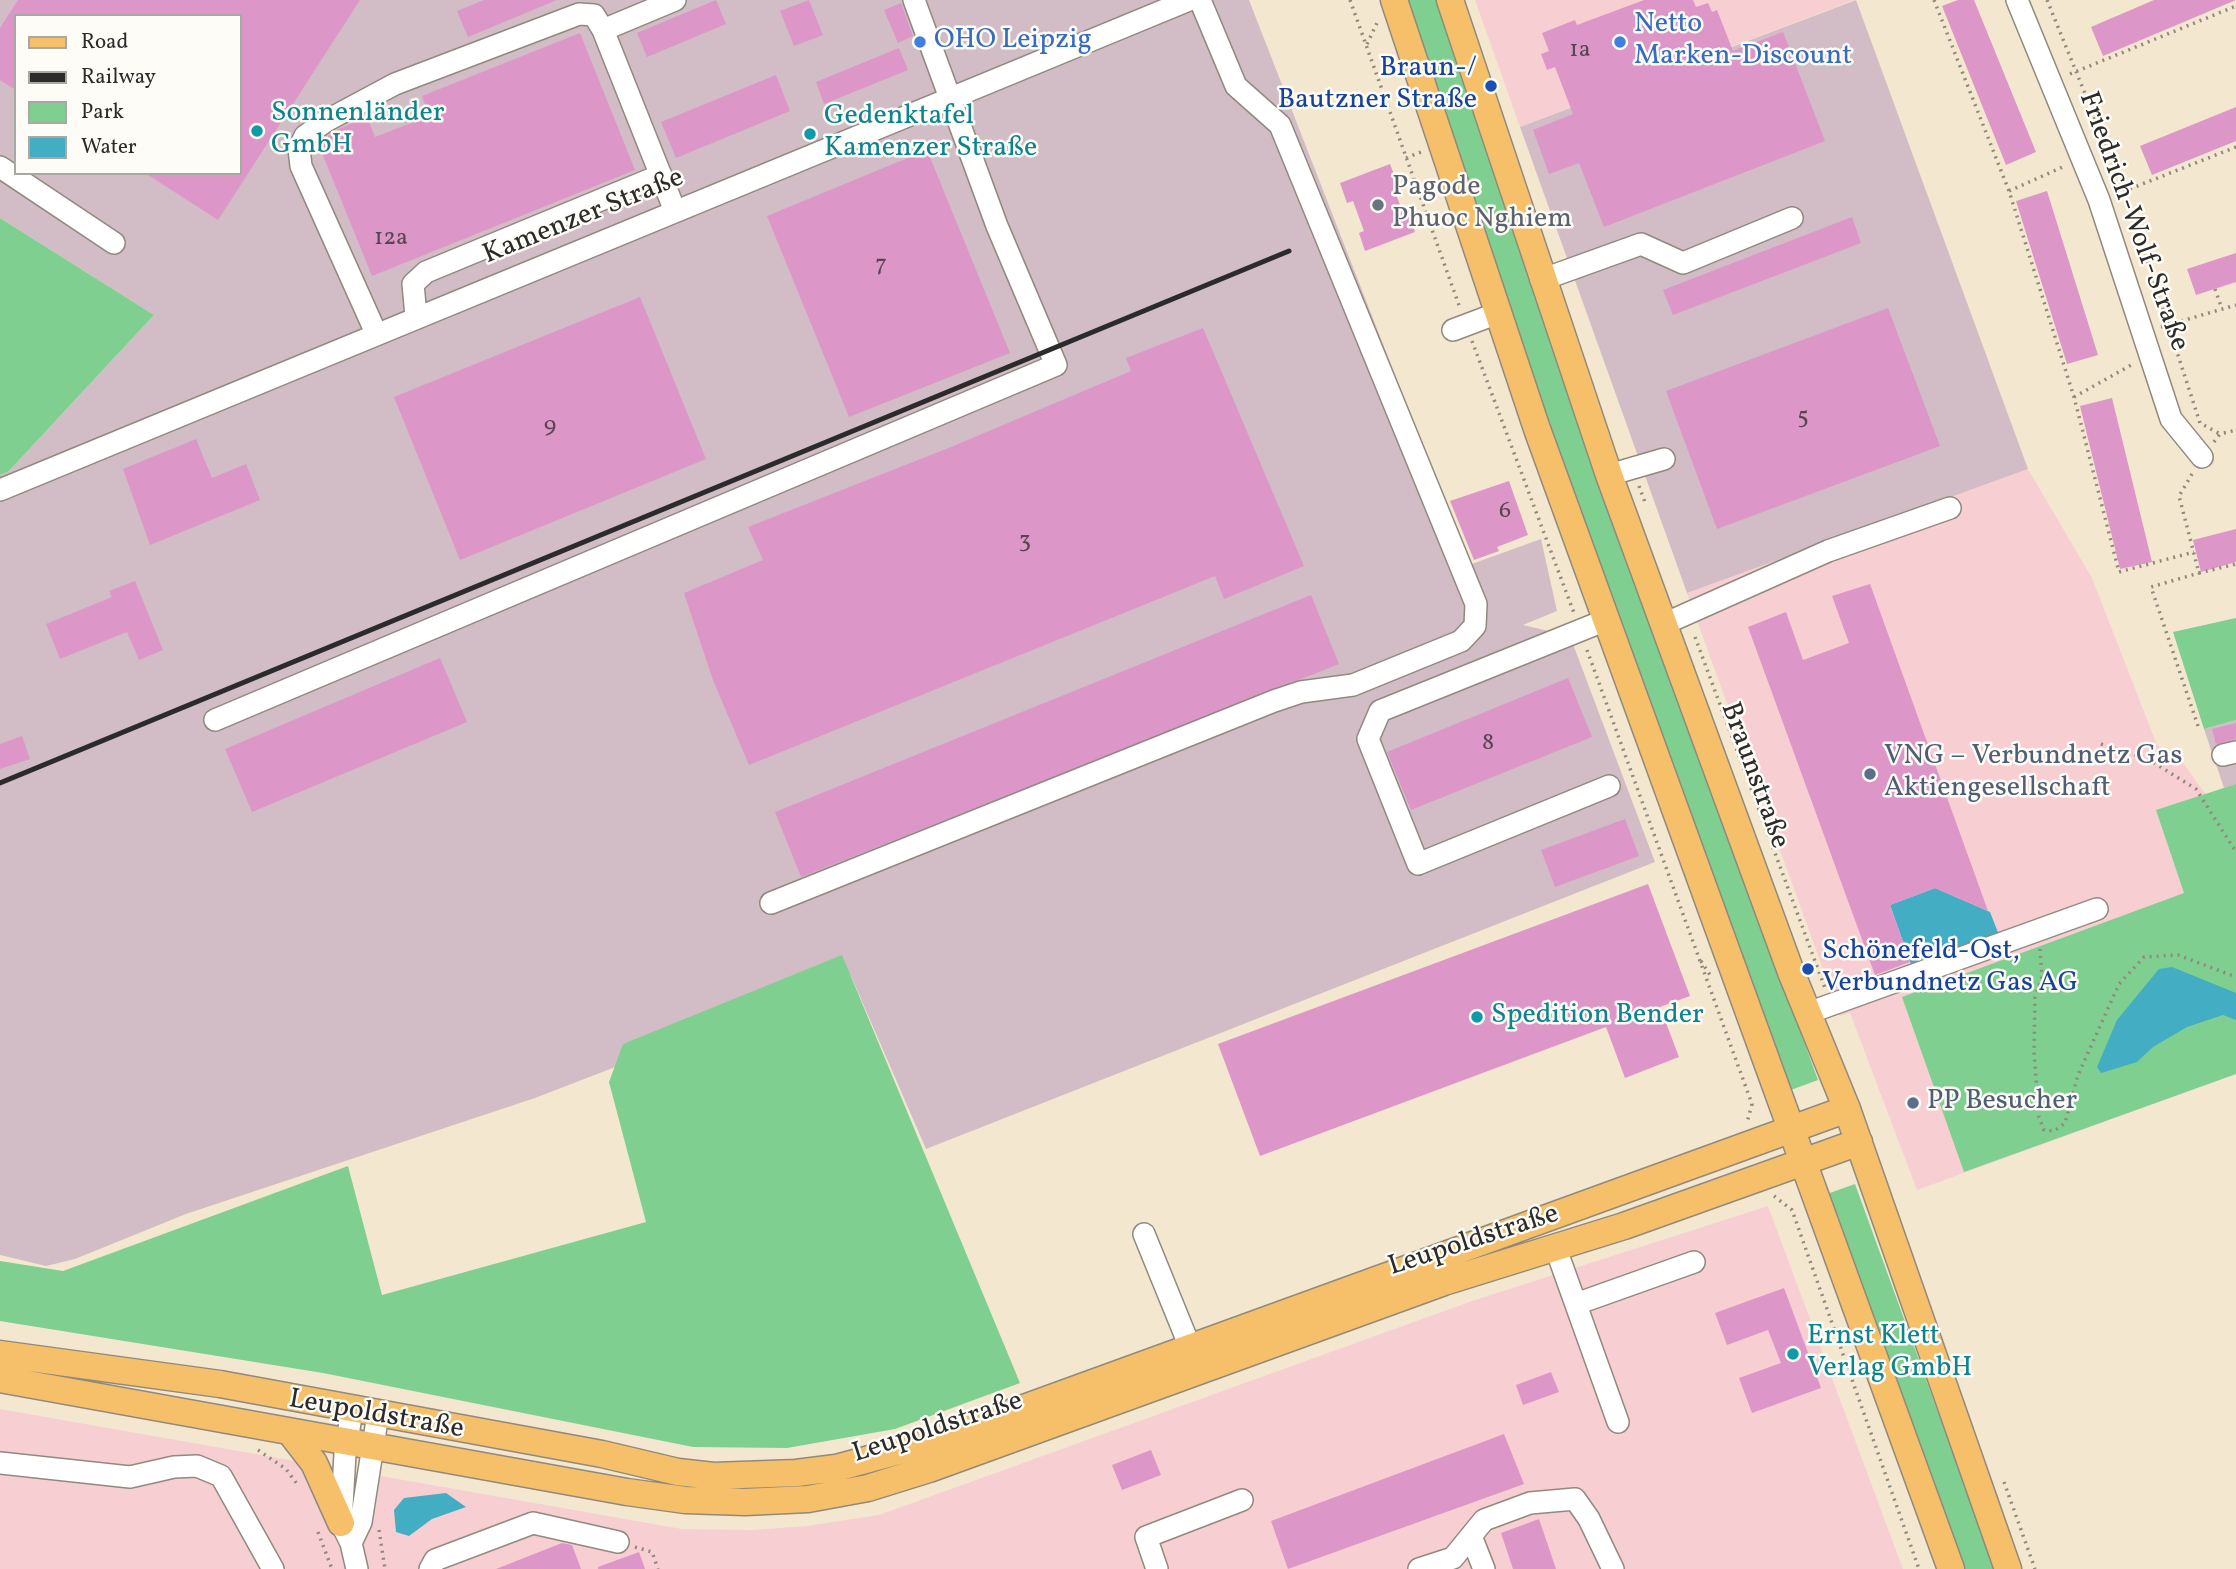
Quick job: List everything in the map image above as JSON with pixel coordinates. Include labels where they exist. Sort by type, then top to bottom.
[{"type":"main road","name":"Braunstraße","points":[[1451,0],[1541,280],[1609,475],[1808,1013],[1847,1109],[2008,1569]]},
{"type":"main road","points":[[1386,10],[1951,1569]]},
{"type":"main road","name":"Leupoldstraße","points":[[0,1354],[220,1384],[588,1451],[678,1472],[714,1476],[796,1474],[836,1468],[925,1444],[1847,1109]]},
{"type":"main road","name":"Leupoldstraße","points":[[0,1379],[372,1447],[685,1500],[745,1503],[808,1499],[869,1488],[929,1469],[1431,1287],[1556,1249],[1859,1142]]},
{"type":"main road","points":[[290,1432],[314,1463],[346,1533]]},
{"type":"street","points":[[603,30],[676,0]]},
{"type":"street","points":[[215,720],[1056,365],[997,226],[952,97],[914,0]]},
{"type":"street","name":"Kamenzer Straße","points":[[0,489],[1189,0]]},
{"type":"street","points":[[771,903],[1274,701],[1301,692],[1353,685],[1461,641],[1475,626],[1476,604],[1280,125],[1236,86],[1200,0]]},
{"type":"street","name":"Friedrich-Wolf-Straße","points":[[2017,0],[2099,201],[2171,419],[2202,457]]},
{"type":"street","points":[[376,333],[301,166],[299,149],[305,136],[326,121],[395,84],[579,14],[594,15],[603,30],[675,211]]},
{"type":"street","points":[[0,167],[114,243]]},
{"type":"street","points":[[416,316],[413,284],[426,272],[661,175]]},
{"type":"street","points":[[1541,280],[1641,244],[1683,262],[1792,218]]},
{"type":"street","points":[[1460,327],[1498,313]]},
{"type":"street","points":[[1609,475],[1664,459]]},
{"type":"street","points":[[1664,624],[1828,551],[1950,508]]},
{"type":"street","points":[[1606,620],[1380,710],[1368,739],[1418,864],[1609,786]]},
{"type":"street","points":[[1808,1013],[2097,909]]},
{"type":"street","points":[[1144,1234],[1189,1347]]},
{"type":"street","points":[[1556,1249],[1618,1422]]},
{"type":"street","points":[[1576,1304],[1694,1262]]},
{"type":"street","points":[[346,1533],[361,1522],[372,1447],[365,1412]]},
{"type":"street","points":[[357,1569],[346,1533],[346,1442],[365,1412]]},
{"type":"street","points":[[0,1463],[130,1477],[174,1467],[197,1466],[221,1476],[273,1569]]},
{"type":"street","points":[[1419,1569],[1453,1558],[1484,1520],[1530,1503],[1575,1499],[1589,1519],[1613,1569]]},
{"type":"street","points":[[1157,1569],[1146,1537],[1242,1500]]},
{"type":"street","points":[[430,1569],[435,1560],[533,1523],[618,1542]]},
{"type":"street","points":[[1471,1536],[1485,1569]]},
{"type":"path","points":[[1350,0],[1406,158],[1460,327],[1580,629],[1752,1104],[1746,1124]]},
{"type":"path","points":[[1934,0],[2009,191],[2074,397],[2119,572],[2194,552]]},
{"type":"path","points":[[2047,0],[2078,70],[2125,192],[2200,422],[2220,434]]},
{"type":"path","points":[[2051,81],[2236,6]]},
{"type":"path","points":[[1366,46],[1386,10]]},
{"type":"path","points":[[2099,201],[2236,147]]},
{"type":"path","points":[[1406,158],[1431,149]]},
{"type":"path","points":[[2009,191],[2082,158]]},
{"type":"path","points":[[2216,289],[2222,309]]},
{"type":"path","points":[[2143,332],[2236,305]]},
{"type":"path","points":[[2074,397],[2150,354]]},
{"type":"path","points":[[2199,573],[2179,496],[2202,457]]},
{"type":"path","points":[[2198,726],[2151,587],[2236,564]]},
{"type":"path","points":[[2101,744],[2148,759],[2196,789],[2236,852]]},
{"type":"path","points":[[2032,933],[2040,951],[2042,977],[2035,998],[2034,1052],[2039,1116],[2043,1130],[2054,1131],[2065,1123],[2078,1075],[2119,984],[2144,957],[2178,955],[2236,977]]},
{"type":"path","points":[[1784,1201],[1792,1210],[1919,1569]]},
{"type":"path","points":[[379,1527],[384,1569]]},
{"type":"path","points":[[618,1542],[652,1552],[658,1569]]},
{"type":"shaded area","points":[[0,0],[1249,0],[1469,565],[1541,539],[1557,611],[1523,625],[1570,636],[1655,862],[926,1149],[851,976],[535,1098],[186,1214],[75,1259],[46,1266],[0,1255],[0,475],[8,472],[154,315],[0,218]]},
{"type":"shaded area","points":[[1475,0],[1854,0],[1520,127]]},
{"type":"shaded area","points":[[1856,0],[2028,469],[1687,593],[1520,127]]},
{"type":"shaded area","points":[[2028,469],[2092,578],[2157,745],[2183,763],[2236,836],[2236,1074],[1917,1190],[1850,1013],[1840,1016],[1687,593]]},
{"type":"shaded area","points":[[2236,720],[2236,784],[2224,788],[2204,729]]},
{"type":"shaded area","points":[[1768,1206],[1903,1569],[0,1569],[0,1409],[682,1529],[752,1530],[807,1526],[879,1515],[1472,1301]]},
{"type":"green space","points":[[1405,0],[1438,0],[1653,627],[1818,1080],[1788,1091],[1557,455]]},
{"type":"green space","points":[[0,218],[154,315],[8,472],[0,475]]},
{"type":"green space","points":[[2236,618],[2236,720],[2204,729],[2173,632]]},
{"type":"green space","points":[[2236,784],[2236,1074],[1964,1172],[1902,997],[2184,893],[2156,810]]},
{"type":"green space","points":[[842,955],[1020,1383],[895,1429],[787,1448],[693,1447],[323,1373],[0,1321],[0,1261],[63,1271],[348,1166],[382,1295],[646,1222],[609,1082],[623,1044]]},
{"type":"green space","points":[[1855,1184],[1995,1569],[1960,1569],[1824,1195]]},
{"type":"water","points":[[1935,888],[1990,912],[1999,935],[1911,964],[1890,905]]},
{"type":"water","points":[[2172,967],[2236,993],[2236,1020],[2223,1015],[2187,1027],[2153,1047],[2137,1062],[2101,1073],[2097,1067],[2117,1020],[2159,969]]},
{"type":"water","points":[[446,1493],[466,1507],[432,1519],[409,1536],[396,1532],[394,1510],[404,1498]]},
{"type":"building","name":"Sonnenländer GmbH","points":[[18,0],[360,0],[218,220],[148,175],[242,175],[242,14],[14,14],[14,89],[0,80],[0,28]]},
{"type":"building","points":[[484,0],[557,0],[468,37],[457,11]]},
{"type":"building","points":[[716,0],[726,24],[647,57],[637,33]]},
{"type":"building","points":[[809,0],[823,35],[794,46],[780,11]]},
{"type":"building","points":[[1644,0],[1693,0],[1696,7],[1708,3],[1712,12],[1717,10],[1733,51],[1783,32],[1825,141],[1604,227],[1579,163],[1549,174],[1533,130],[1573,114],[1555,67],[1547,70],[1541,54],[1549,51],[1542,33],[1575,20],[1577,25]]},
{"type":"building","points":[[1958,0],[1974,0],[2036,152],[2006,165],[1942,6]]},
{"type":"building","points":[[2154,0],[2236,0],[2103,56],[2091,27]]},
{"type":"building","points":[[901,3],[913,36],[898,43],[884,10]]},
{"type":"building","points":[[580,33],[635,170],[372,276],[318,143],[339,129],[367,117],[375,137],[429,116],[422,96]]},
{"type":"building","points":[[899,48],[908,70],[824,104],[816,82]]},
{"type":"building","points":[[776,75],[790,111],[676,158],[661,122]]},
{"type":"building","points":[[2236,107],[2236,141],[2152,175],[2140,146]]},
{"type":"building","points":[[927,150],[1010,353],[849,417],[767,216]]},
{"type":"building","points":[[1390,164],[1398,185],[1393,186],[1404,216],[1409,214],[1415,232],[1365,251],[1359,233],[1364,231],[1353,201],[1347,203],[1340,183]]},
{"type":"building","points":[[2047,191],[2098,355],[2067,364],[2016,201]]},
{"type":"building","points":[[1852,217],[1861,243],[1673,315],[1663,290]]},
{"type":"building","points":[[2236,253],[2236,282],[2196,295],[2187,269]]},
{"type":"building","points":[[640,297],[706,459],[460,560],[394,397]]},
{"type":"building","points":[[1888,308],[1940,446],[1717,529],[1666,391]]},
{"type":"building","points":[[1203,328],[1304,566],[1224,599],[1215,576],[749,765],[713,680],[684,593],[763,560],[748,527],[951,447],[1131,371],[1126,358]]},
{"type":"building","points":[[2112,398],[2152,562],[2120,569],[2080,406]]},
{"type":"building","points":[[196,439],[212,478],[246,464],[260,500],[150,545],[123,469]]},
{"type":"building","points":[[1509,481],[1528,535],[1497,547],[1499,551],[1474,560],[1450,501]]},
{"type":"building","points":[[2236,529],[2236,562],[2201,572],[2193,540]]},
{"type":"building","points":[[135,581],[163,650],[139,660],[127,632],[60,659],[46,624],[112,597],[109,591]]},
{"type":"building","name":"VNG – Verbundnetz Gas Aktiengesellschaft","points":[[1870,584],[1988,911],[1935,888],[1890,905],[1910,962],[1875,975],[1748,627],[1786,612],[1803,660],[1849,643],[1832,596]]},
{"type":"building","points":[[1311,595],[1339,664],[801,877],[775,812]]},
{"type":"building","points":[[440,658],[467,722],[252,812],[225,749]]},
{"type":"building","points":[[1568,678],[1592,737],[1411,810],[1387,752]]},
{"type":"building","points":[[2236,723],[2236,739],[2216,744],[2212,729]]},
{"type":"building","points":[[22,736],[30,759],[0,769],[0,744]]},
{"type":"building","points":[[1625,819],[1639,856],[1555,887],[1541,850]]},
{"type":"building","name":"Spedition Bender","points":[[1648,884],[1690,996],[1660,1007],[1679,1057],[1625,1078],[1606,1027],[1260,1156],[1218,1044]]},
{"type":"building","name":"Ernst Klett Verlag GmbH","points":[[1784,1288],[1821,1388],[1752,1413],[1739,1378],[1781,1363],[1768,1330],[1727,1345],[1715,1313]]},
{"type":"building","points":[[1551,1372],[1559,1392],[1523,1405],[1516,1385]]},
{"type":"building","points":[[1504,1434],[1524,1484],[1288,1569],[1271,1521]]},
{"type":"building","points":[[1151,1450],[1161,1475],[1122,1490],[1112,1465]]},
{"type":"building","points":[[1539,1519],[1556,1569],[1513,1569],[1501,1533]]},
{"type":"building","points":[[562,1543],[572,1545],[581,1569],[496,1569]]},
{"type":"building","points":[[639,1552],[645,1569],[598,1569],[598,1567]]},
{"type":"railway","points":[[0,783],[1289,251]]},
{"type":"place","name":"OHO Leipzig","points":[[920,42]]},
{"type":"place","name":"Netto Marken-Discount","points":[[1620,42]]},
{"type":"place","name":"Braun-/ Bautzner Straße","points":[[1491,86]]},
{"type":"place","name":"Sonnenländer GmbH","points":[[257,131]]},
{"type":"place","name":"Gedenktafel Kamenzer Straße","points":[[810,134]]},
{"type":"place","name":"Pagode Phuoc Nghiem","points":[[1378,205]]},
{"type":"place","name":"VNG – Verbundnetz Gas Aktiengesellschaft","points":[[1870,774]]},
{"type":"place","name":"Schönefeld-Ost, Verbundnetz Gas AG","points":[[1808,969]]},
{"type":"place","name":"Spedition Bender","points":[[1477,1017]]},
{"type":"place","name":"PP Besucher","points":[[1913,1103]]},
{"type":"place","name":"Ernst Klett Verlag GmbH","points":[[1793,1354]]}]
